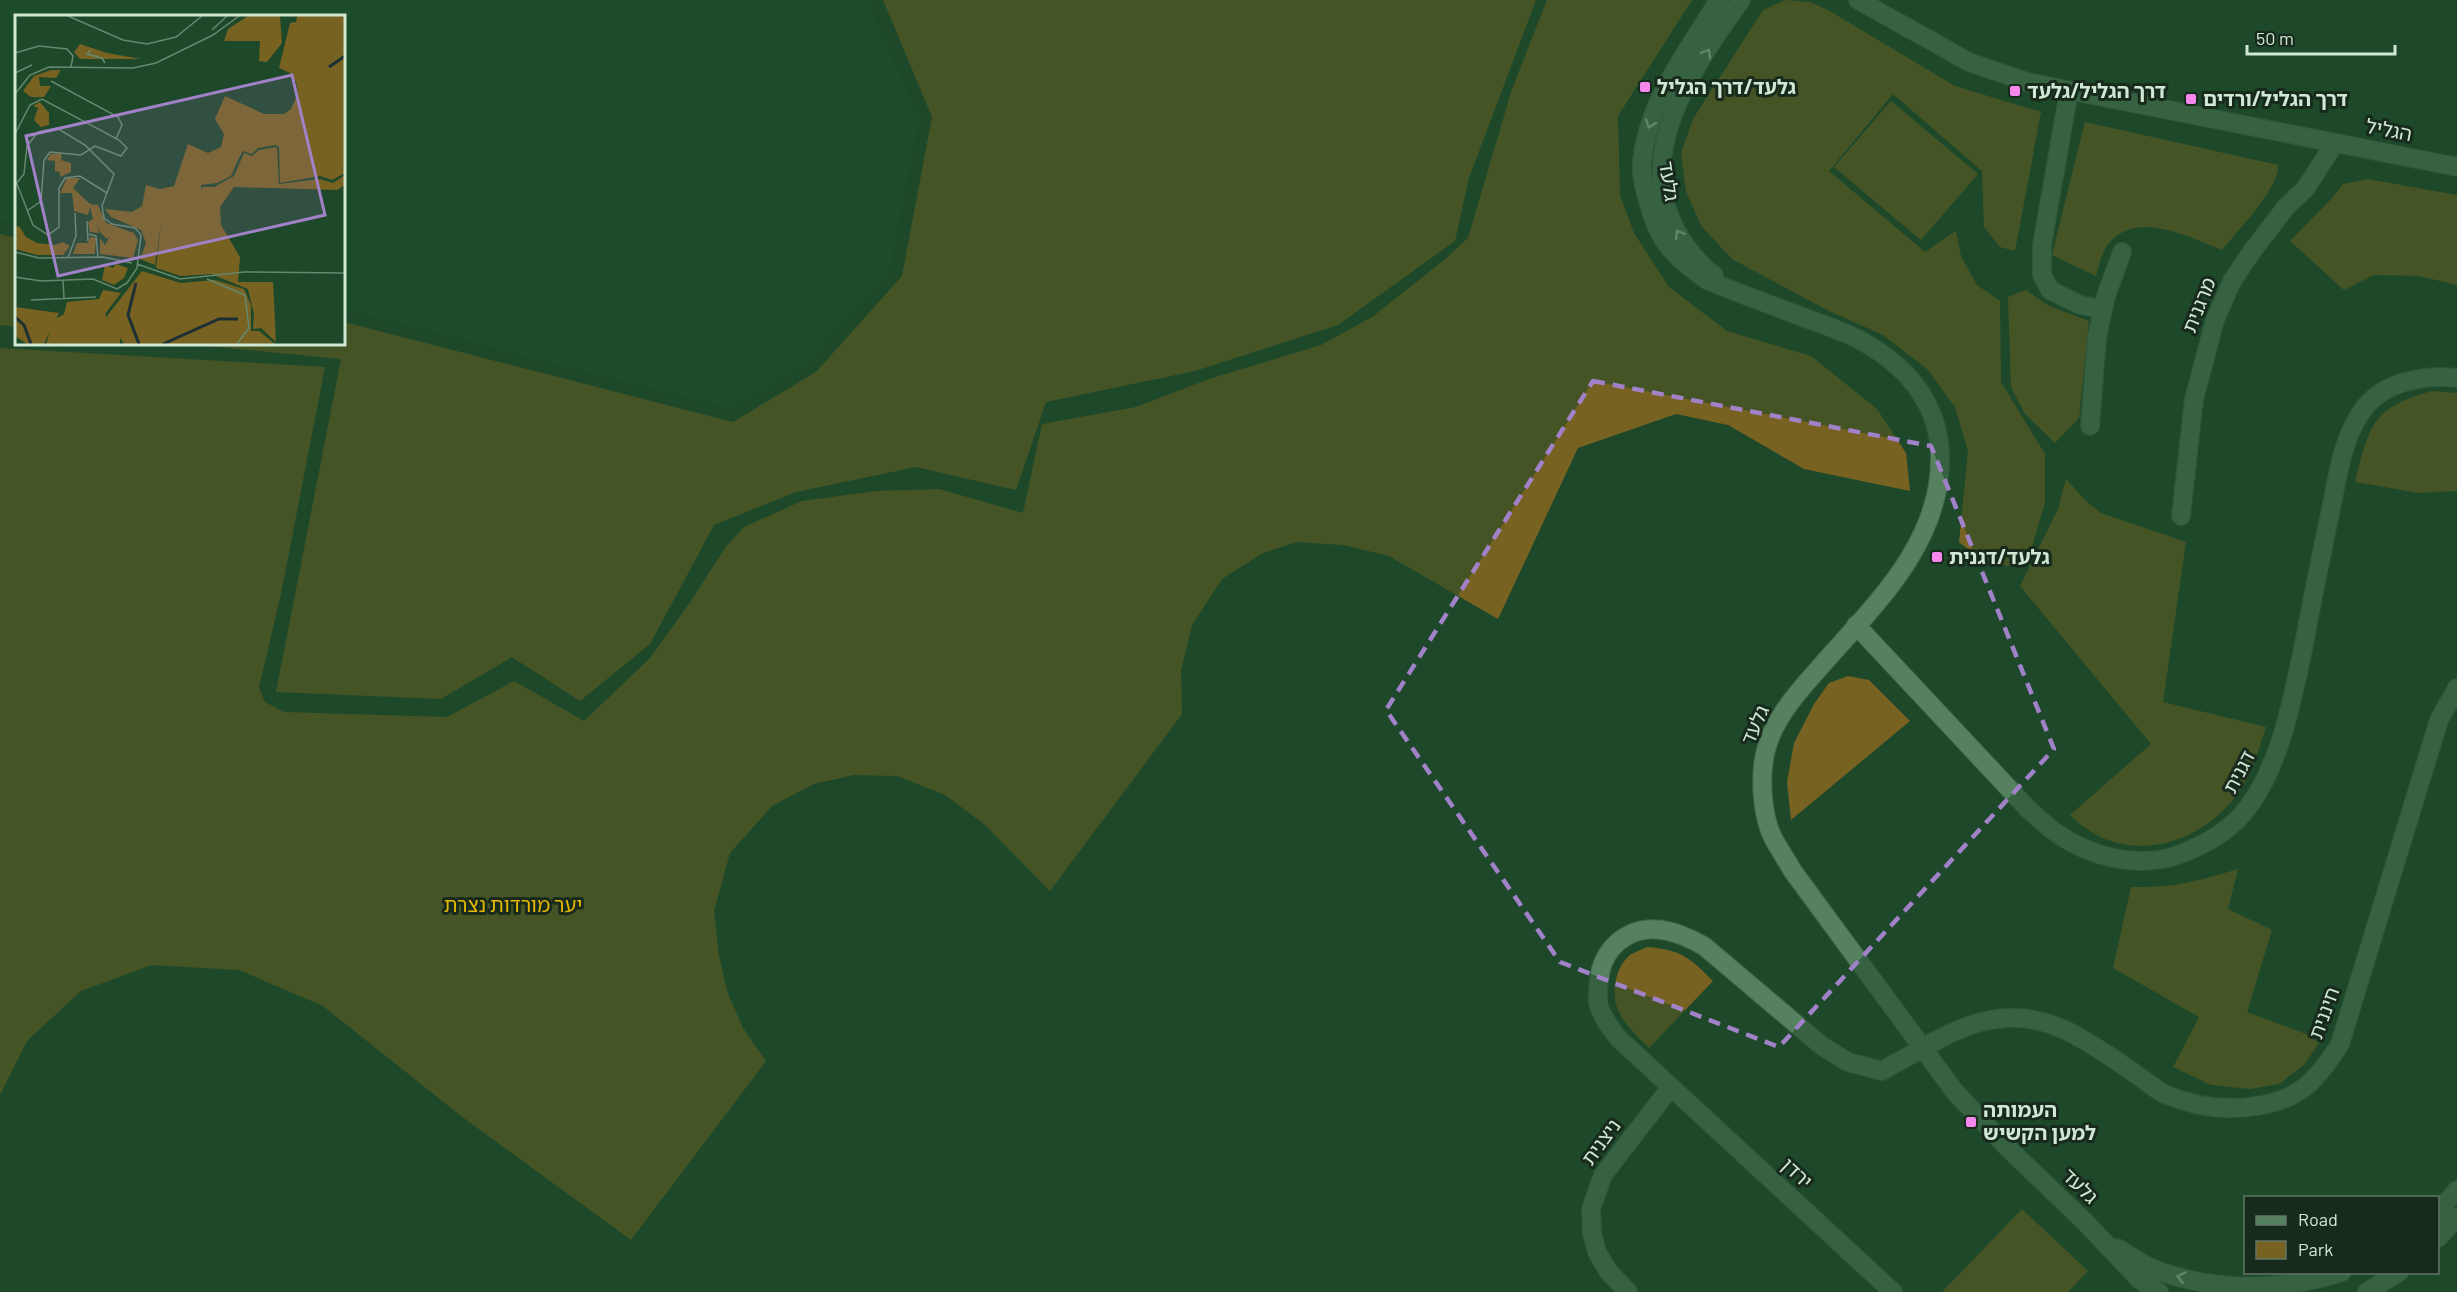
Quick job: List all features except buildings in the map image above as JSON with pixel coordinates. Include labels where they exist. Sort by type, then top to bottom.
[{"type":"street","name":"גלעד","points":[[1719,0],[1669,81],[1655,109],[1647,133],[1641,163],[1651,212],[1659,234],[1686,267],[1707,280],[1851,335],[1902,369],[1923,394],[1934,417],[1940,446],[1937,497],[1929,522],[1916,548],[1900,573],[1805,684],[1775,728],[1764,754],[1763,786],[1770,832],[1792,870],[1955,1092],[2140,1280],[2159,1292]]},
{"type":"street","name":"גלעד","points":[[1741,0],[1682,94],[1671,116],[1662,159],[1663,184],[1667,209],[1687,247],[1706,270],[1754,298]]},
{"type":"street","name":"הגליל","points":[[1858,0],[1932,43],[1969,62],[1996,72],[2069,91],[2457,167]]},
{"type":"street","name":"הגליל","points":[[1883,0],[1996,72]]},
{"type":"street","points":[[2069,91],[2042,245],[2042,275],[2050,290],[2080,305],[2103,309]]},
{"type":"street","name":"מרגנית","points":[[2181,516],[2194,399],[2215,320],[2232,281],[2253,250],[2286,207],[2305,189],[2335,143]]},
{"type":"street","points":[[2090,426],[2097,337],[2103,309],[2122,252]]},
{"type":"street","name":"דגנית","points":[[1856,625],[2030,811],[2058,834],[2086,849],[2126,861],[2162,860],[2195,849],[2225,830],[2249,807],[2268,773],[2294,693],[2337,478],[2353,426],[2366,405],[2387,389],[2412,380],[2439,376],[2457,378]]},
{"type":"street","name":"חיננית","points":[[1671,1087],[1618,1038],[1599,1006],[1598,982],[1611,948],[1623,937],[1640,929],[1660,928],[1683,934],[1704,946],[1822,1046],[1848,1062],[1882,1071],[1973,1023],[2007,1017],[2043,1021],[2080,1037],[2165,1094],[2195,1105],[2233,1110],[2271,1104],[2302,1089],[2321,1074],[2340,1044],[2439,720],[2457,688]]},
{"type":"street","name":"ניצנית","points":[[1628,1292],[1608,1271],[1597,1252],[1592,1233],[1591,1209],[1603,1175],[1671,1087]]},
{"type":"street","name":"ירדן","points":[[1671,1087],[1893,1292]]},
{"type":"street","points":[[2439,1211],[2457,1190]]},
{"type":"street","points":[[2439,1237],[2457,1217]]},
{"type":"street","name":"גלעד","points":[[2102,1240],[2148,1266],[2180,1278],[2216,1286],[2244,1289],[2286,1287],[2338,1274]]},
{"type":"street","points":[[2367,1292],[2396,1274]]},
{"type":"highlighted area","points":[[1593,381],[1931,446],[2054,749],[1779,1047],[1560,962],[1386,710]]},
{"type":"shaded area","points":[[0,0],[869,0],[873,15],[919,118],[890,270],[808,362],[731,409],[345,309],[345,15],[15,15],[15,225],[0,220]]},
{"type":"green space","points":[[883,0],[1536,0],[1469,178],[1455,241],[1338,325],[1195,371],[1046,402],[1016,490],[916,467],[796,492],[714,525],[650,644],[580,701],[512,657],[441,699],[276,692],[341,359],[196,345],[345,345],[345,322],[733,422],[816,372],[902,276],[932,117]]},
{"type":"green space","name":"יער מורדות נצרת","points":[[1547,0],[1692,0],[1618,116],[1620,195],[1634,233],[1669,287],[1727,331],[1811,356],[1877,409],[1906,453],[1910,491],[1804,469],[1728,425],[1676,414],[1578,448],[1498,619],[1389,556],[1343,545],[1297,542],[1263,553],[1222,579],[1192,625],[1181,670],[1182,714],[1050,891],[984,824],[945,795],[897,776],[854,775],[814,784],[772,806],[730,853],[714,911],[719,956],[728,994],[743,1028],[766,1061],[631,1240],[461,1116],[323,1006],[239,970],[152,965],[81,991],[27,1041],[0,1095],[0,348],[325,367],[281,594],[259,687],[265,702],[284,712],[447,717],[514,681],[584,721],[650,658],[689,604],[725,548],[744,527],[802,501],[876,491],[939,489],[1023,513],[1042,424],[1136,407],[1209,379],[1321,345],[1372,317],[1443,261],[1468,238],[1512,89]]},
{"type":"green space","points":[[1785,0],[1810,2],[1828,10],[1955,86],[2041,112],[2015,251],[2000,247],[1984,227],[1982,171],[1893,94],[1829,171],[1925,252],[1956,231],[1961,256],[1977,285],[2000,301],[2001,382],[2045,454],[2045,502],[2024,567],[2006,566],[1989,561],[1959,542],[1968,451],[1955,407],[1927,369],[1883,335],[1827,310],[1732,259],[1702,227],[1686,192],[1681,153],[1693,119],[1763,10]]},
{"type":"green space","points":[[1891,101],[1978,174],[1921,240],[1834,167]]},
{"type":"green space","points":[[2085,122],[2278,165],[2277,174],[2265,197],[2222,250],[2164,229],[2134,228],[2120,234],[2108,244],[2096,276],[2052,255]]},
{"type":"green space","points":[[2368,179],[2457,195],[2457,285],[2419,276],[2374,275],[2344,290],[2290,241],[2343,184]]},
{"type":"green space","points":[[0,234],[15,238],[15,327],[0,325]]},
{"type":"green space","points":[[2026,290],[2049,306],[2089,321],[2079,418],[2055,443],[2025,414],[2011,387],[2008,297]]},
{"type":"green space","points":[[2432,391],[2457,393],[2457,491],[2419,493],[2355,482],[2365,446],[2376,422],[2396,404]]},
{"type":"green space","points":[[2066,479],[2086,501],[2101,513],[2186,542],[2163,702],[2266,727],[2249,775],[2234,799],[2215,818],[2192,833],[2168,842],[2143,846],[2117,843],[2093,833],[2070,815],[2151,744],[2020,586],[2058,509]]},
{"type":"green space","points":[[1848,676],[1869,680],[1910,721],[1791,820],[1787,782],[1794,743],[1814,704],[1829,683]]},
{"type":"green space","points":[[2238,869],[2228,909],[2272,930],[2247,1012],[2306,1034],[2319,1043],[2304,1065],[2279,1084],[2250,1089],[2211,1085],[2173,1067],[2199,1017],[2113,968],[2131,887],[2186,883]]},
{"type":"green space","points":[[1647,947],[1669,950],[1684,956],[1713,981],[1649,1048],[1622,1017],[1615,998],[1618,974],[1625,960]]},
{"type":"green space","points":[[2022,1209],[2088,1271],[2068,1292],[1942,1292]]},
{"type":"place","name":"גלעד/דרך הגליל","points":[[1645,87]]},
{"type":"place","name":"דרך הגליל/גלעד","points":[[2015,91]]},
{"type":"place","name":"דרך הגליל/ורדים","points":[[2191,99]]},
{"type":"place","name":"גלעד/דגנית","points":[[1937,557]]},
{"type":"place","name":"העמותה למען הקשיש","points":[[1971,1122]]}]
